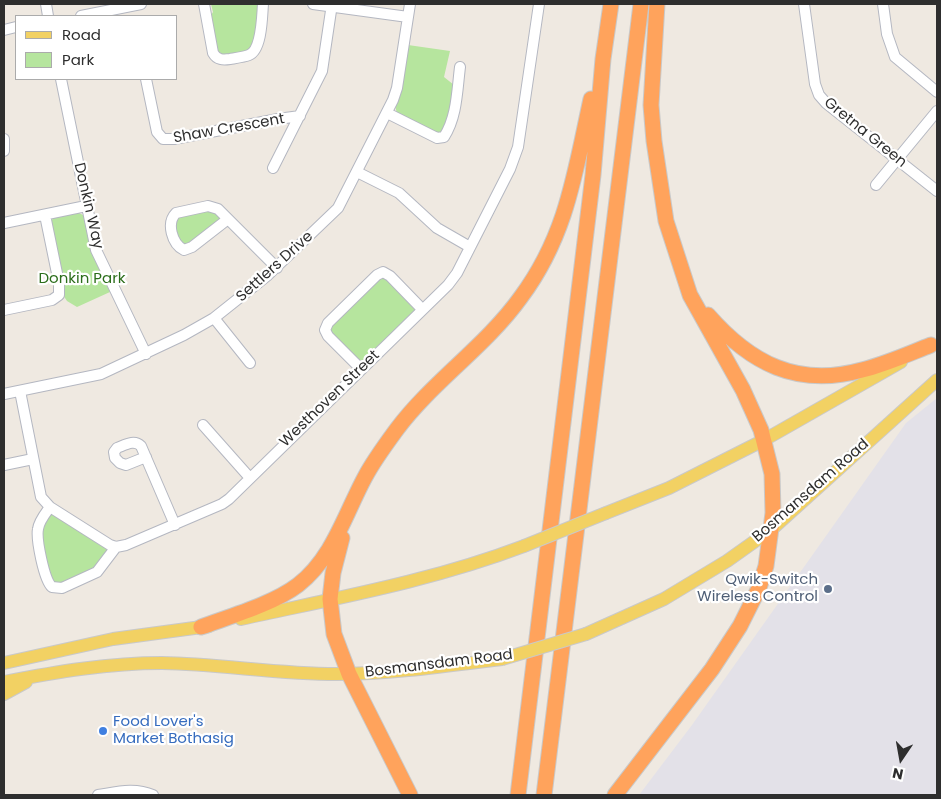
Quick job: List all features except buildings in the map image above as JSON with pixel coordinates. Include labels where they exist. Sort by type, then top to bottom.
[{"type":"highway","points":[[518,795],[590,195],[603,59],[611,4]]},
{"type":"highway","points":[[544,795],[641,4]]},
{"type":"highway","points":[[615,795],[712,669],[740,626],[759,588],[766,566],[772,529],[772,474],[764,440],[754,412],[743,390],[690,294],[666,220],[654,141],[651,105],[657,4]]},
{"type":"highway","points":[[201,627],[256,606],[290,590],[305,579],[325,557],[369,470],[398,427],[521,298],[552,248],[566,212],[593,90],[603,59]]},
{"type":"highway","points":[[690,294],[738,346],[766,364],[797,374],[824,376],[862,370],[934,344]]},
{"type":"highway","points":[[354,499],[338,549],[330,599],[334,634],[349,674],[410,795]]},
{"type":"main road","points":[[4,663],[113,640],[201,627],[395,586],[490,559],[669,488],[764,440],[934,344]]},
{"type":"main road","name":"Bosmansdam Road","points":[[4,682],[52,672],[115,665],[161,663],[304,673],[349,674],[403,671],[502,659],[586,634],[664,599],[726,561],[772,529],[937,380]]},
{"type":"main road","points":[[4,658],[25,658]]},
{"type":"main road","points":[[4,694],[26,682],[52,672]]},
{"type":"street","points":[[204,4],[213,53],[222,60],[249,55],[254,52],[258,44],[263,4]]},
{"type":"street","points":[[314,4],[408,17]]},
{"type":"street","name":"Settlers Drive","points":[[4,394],[101,374],[146,354],[194,331],[214,318],[277,268],[338,208],[387,114],[397,88],[410,4]]},
{"type":"street","name":"Westhoven Street","points":[[116,547],[126,545],[222,504],[448,285],[457,273],[510,169],[518,147],[539,4]]},
{"type":"street","name":"Gretna Green","points":[[804,4],[815,84],[819,95],[826,103],[937,191]]},
{"type":"street","points":[[883,4],[887,34],[895,57],[937,92]]},
{"type":"street","name":"Shaw Crescent","points":[[274,168],[322,71],[332,5]]},
{"type":"street","points":[[89,15],[135,9]]},
{"type":"street","points":[[387,114],[437,138],[444,137],[455,108],[460,67]]},
{"type":"street","name":"Donkin Way","points":[[61,80],[96,250],[146,354]]},
{"type":"street","name":"Shaw Crescent","points":[[146,80],[157,132],[163,139],[174,139],[300,116]]},
{"type":"street","points":[[876,185],[937,111]]},
{"type":"street","points":[[4,139],[4,151]]},
{"type":"street","points":[[357,172],[400,193],[437,228],[470,247]]},
{"type":"street","points":[[4,223],[86,206]]},
{"type":"street","points":[[228,219],[192,247],[187,249],[181,248],[175,242],[171,222],[176,213],[210,206],[218,208],[277,268]]},
{"type":"street","points":[[4,310],[52,300],[59,295],[59,283],[45,215]]},
{"type":"street","points":[[361,369],[326,333],[328,323],[340,311],[383,272],[390,276],[422,309]]},
{"type":"street","points":[[214,318],[250,363]]},
{"type":"street","points":[[20,391],[41,496],[50,507],[116,547],[97,572],[62,588],[52,587],[48,584],[37,530],[50,507]]},
{"type":"street","points":[[203,425],[250,478]]},
{"type":"street","points":[[146,457],[175,525]]},
{"type":"street","points":[[4,465],[33,459]]},
{"type":"street","points":[[98,795],[130,790],[142,791],[153,795]]},
{"type":"shaded area","points":[[937,398],[937,795],[639,795],[692,725],[906,423]]},
{"type":"green space","points":[[211,4],[258,4],[255,46],[249,52],[217,56],[209,19],[213,12]]},
{"type":"green space","points":[[408,45],[450,51],[444,77],[454,85],[452,108],[443,132],[438,135],[397,114],[395,105]]},
{"type":"green space","points":[[209,208],[220,216],[219,222],[189,245],[184,245],[174,232],[176,216]]},
{"type":"green space","name":"Donkin Park","points":[[77,212],[85,218],[92,250],[110,292],[77,307],[67,301],[63,295],[51,222],[53,218]]},
{"type":"green space","points":[[386,277],[414,306],[414,312],[364,360],[359,361],[331,335],[329,329],[377,278]]},
{"type":"green space","points":[[49,515],[55,515],[106,548],[107,551],[94,570],[60,584],[50,581],[40,532]]},
{"type":"place","name":"Qwik-Switch Wireless Control","points":[[828,589]]},
{"type":"place","name":"Food Lover's Market Bothasig","points":[[103,731]]}]
